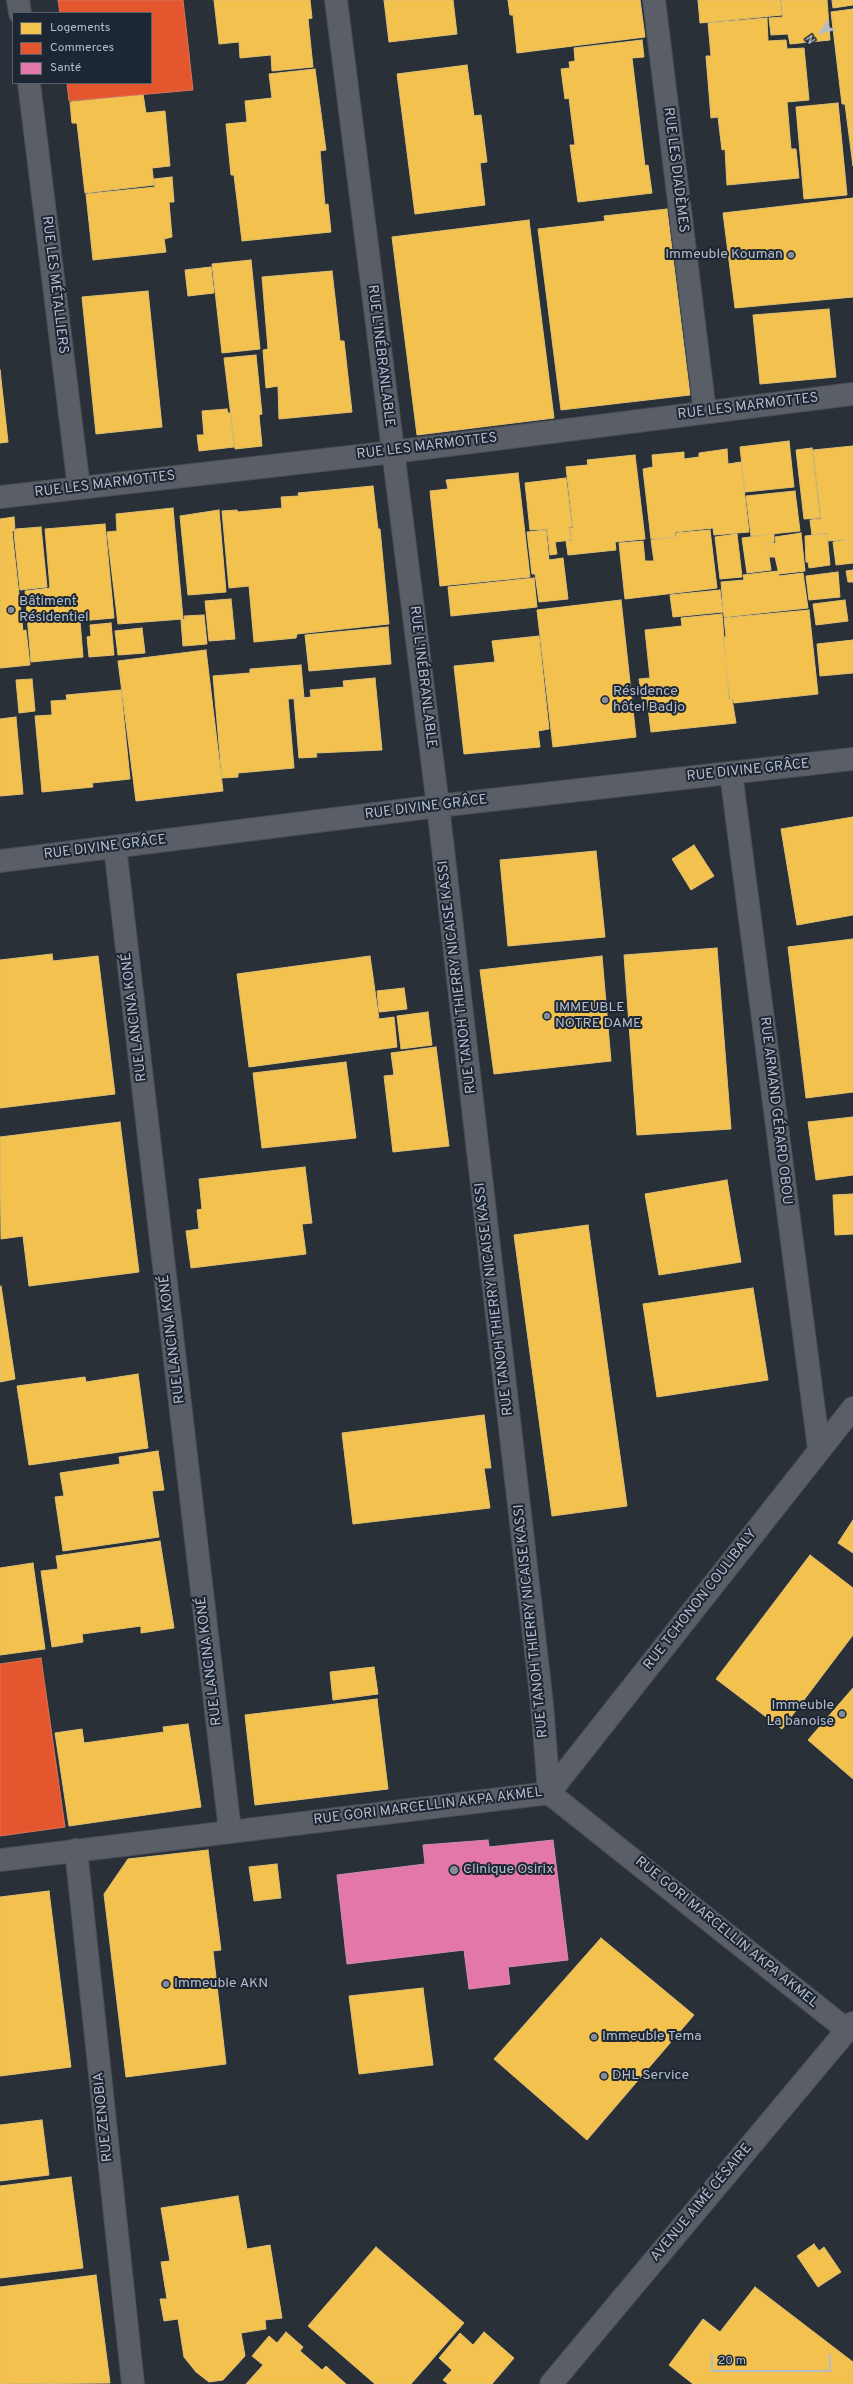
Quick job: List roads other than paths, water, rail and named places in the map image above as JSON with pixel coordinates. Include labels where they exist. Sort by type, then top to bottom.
[{"type":"street","points":[[18,0],[20,12]]},
{"type":"street","name":"RUE L'INÉBRANLABLE","points":[[336,0],[438,806]]},
{"type":"street","name":"RUE LES DIADÈMES","points":[[654,0],[705,412]]},
{"type":"street","name":"RUE LES MÉTALLIERS","points":[[28,84],[79,488]]},
{"type":"street","name":"RUE LES MARMOTTES","points":[[0,497],[392,452],[853,394]]},
{"type":"street","name":"RUE DIVINE GRÂCE","points":[[0,861],[438,806],[853,759]]},
{"type":"street","name":"RUE ARMAND GÉRARD OBOU","points":[[731,773],[819,1449]]},
{"type":"street","name":"RUE TANOH THIERRY NICAISE KASSI","points":[[438,806],[541,1696],[549,1792]]},
{"type":"street","name":"RUE LANCINA KONÉ","points":[[115,847],[230,1831]]},
{"type":"street","name":"RUE TCHONON COULIBALY","points":[[549,1792],[819,1449],[853,1408]]},
{"type":"street","name":"RUE GORI MARCELLIN AKPA AKMEL","points":[[0,1860],[549,1792],[850,2026]]},
{"type":"street","name":"RUE ZENOBIA","points":[[76,1850],[132,2384]]},
{"type":"street","name":"AVENUE AIMÉ CÉSAIRE","points":[[551,2384],[850,2026]]},
{"type":"place","name":"Immeuble Kouman","points":[[791,255]]},
{"type":"place","name":"Bâtiment Résidentiel","points":[[11,610]]},
{"type":"place","name":"Résidence hôtel Badjo","points":[[605,700]]},
{"type":"place","name":"IMMEUBLE NOTRE DAME","points":[[547,1016]]},
{"type":"place","name":"Immeuble La banoise","points":[[842,1714]]},
{"type":"place","name":"Clinique Osirix","points":[[454,1870]]},
{"type":"place","name":"Immeuble AKN","points":[[166,1984]]},
{"type":"place","name":"Immeuble Tema","points":[[594,2037]]},
{"type":"place","name":"DHL Service","points":[[604,2076]]}]
